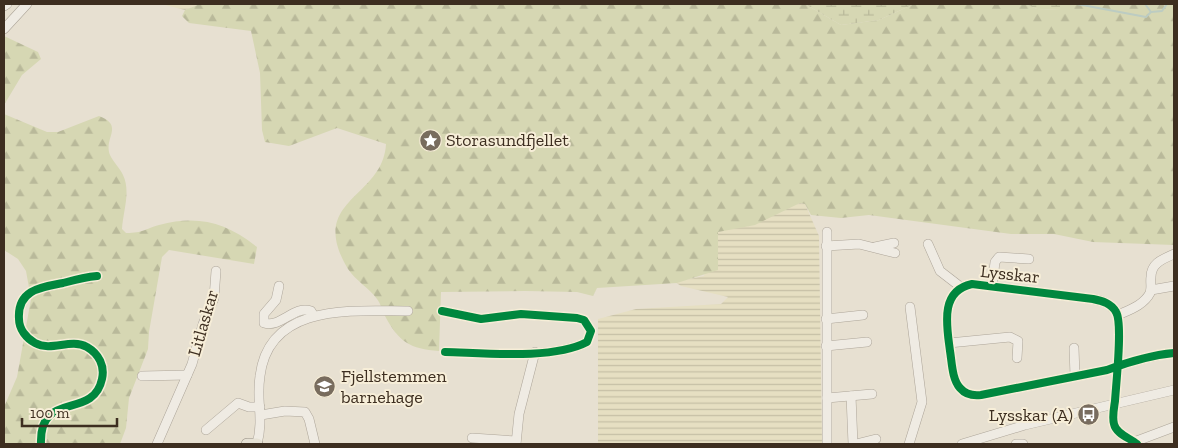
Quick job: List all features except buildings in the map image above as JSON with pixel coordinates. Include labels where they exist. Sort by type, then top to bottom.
[{"type":"main road","points":[[247,444],[257,444]]},
{"type":"street","points":[[4,29],[27,4]]},
{"type":"street","points":[[827,232],[827,444]]},
{"type":"street","points":[[875,247],[894,243]]},
{"type":"street","points":[[826,246],[851,244],[875,247],[895,253]]},
{"type":"street","name":"Lysskar","points":[[928,244],[940,271],[962,288]]},
{"type":"street","points":[[1151,290],[1151,272],[1155,265],[1174,254]]},
{"type":"street","name":"Lysskar","points":[[992,287],[995,262],[999,257],[1029,258]]},
{"type":"street","name":"Litlaskar","points":[[157,444],[188,375],[202,324],[214,298],[216,271]]},
{"type":"street","points":[[40,444],[41,429],[46,418],[53,412],[91,398],[100,386],[102,369],[96,354],[81,344],[47,346],[34,342],[21,328],[20,307],[24,298],[34,289],[97,276]]},
{"type":"street","name":"Lysskar","points":[[1118,315],[1111,306],[1100,300],[972,284],[962,288],[952,297],[947,312],[949,343],[956,382],[969,394],[982,396],[1174,353]]},
{"type":"street","points":[[279,286],[276,300],[264,314],[264,323],[273,323],[302,309],[312,310],[314,316]]},
{"type":"street","points":[[1174,286],[1151,290],[1138,305],[1118,315],[1114,424],[1118,431],[1136,443],[1174,427]]},
{"type":"street","points":[[909,444],[922,402],[910,307]]},
{"type":"street","points":[[257,444],[261,411],[260,374],[267,354],[285,330],[301,320],[340,311],[408,311]]},
{"type":"street","points":[[442,311],[481,319],[521,314],[577,318],[584,320],[589,325],[591,337],[580,346],[535,352],[445,352]]},
{"type":"street","points":[[826,319],[863,315]]},
{"type":"street","points":[[949,343],[1015,338],[1019,344],[1017,358]]},
{"type":"street","points":[[826,346],[867,342]]},
{"type":"street","points":[[1074,348],[1075,376]]},
{"type":"street","points":[[472,438],[516,442],[519,414],[535,352]]},
{"type":"street","name":"Litlaskar","points":[[142,376],[188,375]]},
{"type":"street","points":[[962,444],[1115,403],[1174,390]]},
{"type":"street","points":[[827,398],[872,394]]},
{"type":"street","points":[[851,396],[854,444],[876,439]]},
{"type":"street","points":[[206,430],[238,403],[261,411],[290,410],[305,412],[309,419],[315,444]]},
{"type":"street","points":[[1016,444],[1023,444]]},
{"type":"shaded area","points":[[161,4],[200,4],[185,10]]},
{"type":"shaded area","points":[[800,203],[805,204],[819,236],[822,444],[598,444],[598,319],[636,309],[721,304],[728,297],[681,286],[675,282],[704,276],[718,232]]},
{"type":"green space","points":[[200,4],[805,4],[841,25],[879,20],[914,4],[1025,4],[1037,9],[1060,10],[1060,4],[1174,4],[1174,245],[1093,242],[1054,234],[1011,234],[869,215],[841,218],[811,215],[805,204],[800,203],[755,225],[718,232],[718,270],[677,283],[597,288],[593,296],[577,292],[441,292],[439,351],[420,348],[406,342],[395,332],[385,316],[380,303],[348,269],[337,246],[336,228],[341,213],[373,177],[382,162],[386,144],[337,128],[289,146],[265,142],[262,130],[260,73],[251,31],[189,23],[182,16],[185,10]]},
{"type":"green space","points":[[805,4],[914,4],[879,20],[841,25]]},
{"type":"green space","points":[[1025,4],[1060,4],[1060,10],[1037,9]]},
{"type":"green space","points":[[4,36],[38,52],[41,59],[22,75],[4,105]]},
{"type":"green space","points":[[4,114],[47,132],[58,132],[99,116],[107,120],[112,128],[109,143],[110,155],[122,172],[125,181],[126,195],[122,229],[126,233],[140,232],[173,222],[199,221],[222,226],[245,238],[257,247],[254,264],[169,250],[162,257],[149,332],[148,349],[129,398],[126,428],[120,444],[4,444],[4,407],[17,377],[31,299],[26,271],[18,259],[4,250]]},
{"type":"waterway","points":[[1077,4],[1146,17],[1151,12]]},
{"type":"waterway","points":[[1145,4],[1151,12],[1162,11],[1167,4]]},
{"type":"cycle path","points":[[41,444],[43,427],[48,417],[57,410],[78,404],[97,392],[102,379],[103,369],[98,357],[87,347],[74,344],[48,346],[35,343],[29,339],[19,323],[19,309],[26,296],[39,289],[97,276]]},
{"type":"cycle path","points":[[1137,444],[1117,430],[1113,421],[1118,368],[1118,354],[1119,328],[1118,318],[1112,306],[1093,299],[972,284],[961,288],[954,294],[950,302],[947,321],[953,371],[957,384],[962,390],[970,394],[981,395],[1107,370],[1115,367],[1123,364],[1140,359],[1174,353]]},
{"type":"cycle path","points":[[442,311],[481,319],[521,314],[577,318],[584,320],[591,331],[587,342],[573,348],[556,351],[518,354],[445,352]]},
{"type":"place","name":"Storasundfjellet","points":[[430,140]]},
{"type":"place","name":"Fjellstemmen barnehage","points":[[325,386]]},
{"type":"place","name":"Lysskar (A)","points":[[1089,415]]}]
